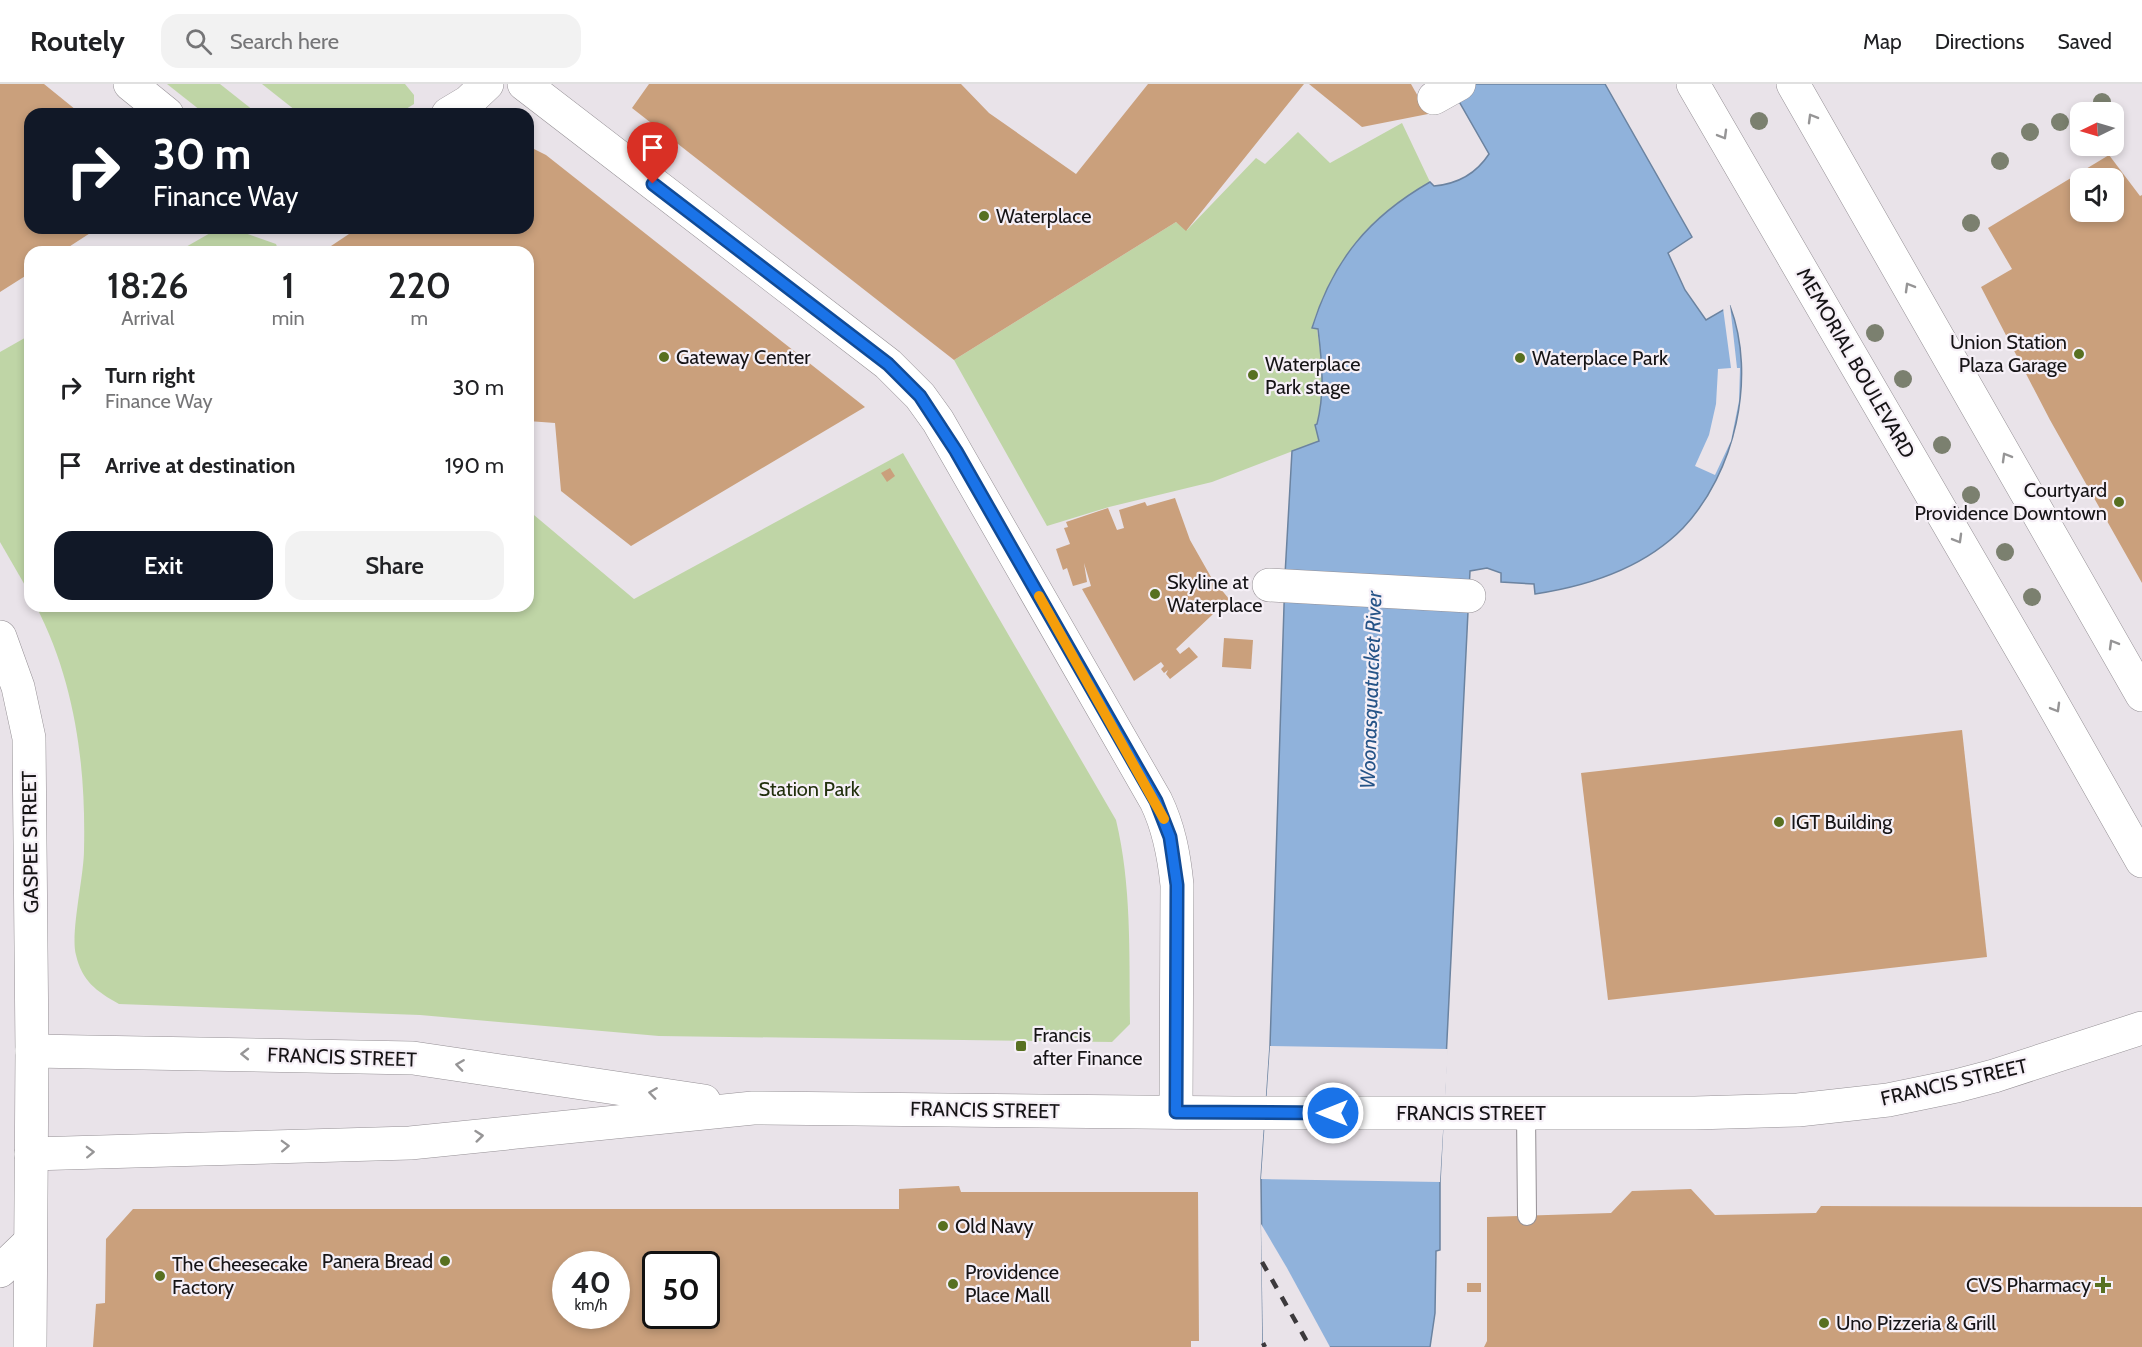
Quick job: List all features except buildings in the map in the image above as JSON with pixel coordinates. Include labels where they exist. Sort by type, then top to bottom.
[{"type":"main road","points":[[130,84],[160,108]]},
{"type":"main road","points":[[458,108],[487,84]]},
{"type":"main road","points":[[524,84],[888,364],[920,396],[938,421],[1144,780],[1166,825],[1177,885],[1176,1112]]},
{"type":"main road","name":"MEMORIAL BOULEVARD","points":[[1694,84],[2042,683],[2142,861]]},
{"type":"main road","points":[[1793,84],[2142,695]]},
{"type":"main road","points":[[1269,585],[1468,596]]},
{"type":"main road","name":"GASPEE STREET","points":[[0,637],[18,687],[29,738],[32,1051]]},
{"type":"main road","name":"FRANCIS STREET","points":[[31,1154],[410,1143],[753,1108],[1266,1113],[1767,1112],[1888,1100],[1994,1076],[2142,1028]]},
{"type":"main road","points":[[30,1347],[32,1051]]},
{"type":"main road","name":"FRANCIS STREET","points":[[32,1051],[413,1058],[753,1108]]},
{"type":"main road","points":[[0,1271],[30,1242]]},
{"type":"lane","points":[[1526,1113],[1527,1216]]},
{"type":"green space","points":[[167,84],[220,84],[250,108],[197,108]]},
{"type":"green space","points":[[262,84],[405,84],[414,95],[414,104],[408,108],[292,108]]},
{"type":"green space","points":[[1402,123],[1430,182],[1389,210],[1356,242],[1331,281],[1321,303],[1312,327],[1317,329],[1321,365],[1320,412],[1315,425],[1319,441],[1212,482],[1109,507],[1047,526],[954,360],[1176,222],[1187,230],[1256,158],[1265,164],[1298,132],[1330,163]]},
{"type":"green space","points":[[208,234],[248,234],[277,246],[188,246]]},
{"type":"green space","points":[[24,338],[24,584],[0,542],[0,352]]},
{"type":"green space","name":"Station Park","points":[[903,453],[1116,820],[1127,896],[1130,1024],[1112,1042],[659,1036],[420,1015],[119,1004],[103,995],[86,979],[76,955],[75,946],[84,850],[80,755],[69,694],[60,664],[39,612],[534,612],[534,515],[634,599]]},
{"type":"water","name":"Woonasquatucket River","points":[[1449,84],[1605,84],[1692,237],[1668,253],[1685,290],[1706,320],[1730,306],[1738,334],[1741,393],[1728,452],[1716,480],[1701,506],[1683,528],[1651,554],[1595,580],[1535,594],[1534,584],[1501,582],[1501,573],[1487,568],[1470,571],[1440,1182],[1440,1250],[1436,1251],[1435,1313],[1430,1347],[1263,1347],[1261,1179],[1270,1046],[1285,575],[1292,451],[1319,441],[1315,425],[1321,400],[1322,365],[1318,329],[1312,328],[1331,281],[1342,261],[1371,226],[1408,196],[1430,182],[1434,186],[1442,185],[1465,177],[1489,154]]},
{"type":"pier","points":[[1730,305],[1737,368],[1740,368],[1739,401],[1731,441],[1715,475],[1695,466],[1709,435],[1716,404],[1718,369],[1731,368],[1723,308]]},
{"type":"pier","points":[[1270,1046],[1448,1049],[1440,1182],[1261,1179]]},
{"type":"pier","points":[[1261,1224],[1287,1268],[1330,1347],[1263,1347]]},
{"type":"railway","points":[[1262,1262],[1310,1347]]},
{"type":"railway","points":[[1263,1343],[1265,1347]]},
{"type":"slow traffic","points":[[1039,596],[1156,801],[1164,819]]},
{"type":"place","name":"Waterplace","points":[[984,216]]},
{"type":"place","name":"Union Station Plaza Garage","points":[[2079,354]]},
{"type":"place","name":"Gateway Center","points":[[664,357]]},
{"type":"place","name":"Waterplace Park","points":[[1520,358]]},
{"type":"place","name":"Waterplace Park stage","points":[[1253,375]]},
{"type":"place","name":"Courtyard Providence Downtown","points":[[2119,502]]},
{"type":"place","name":"Skyline at Waterplace","points":[[1155,594]]},
{"type":"place","name":"IGT Building","points":[[1779,822]]},
{"type":"place","name":"Francis after Finance","points":[[1021,1046]]},
{"type":"place","name":"Old Navy","points":[[943,1226]]},
{"type":"place","name":"Panera Bread","points":[[445,1261]]},
{"type":"place","name":"The Cheesecake Factory","points":[[160,1276]]},
{"type":"place","name":"Providence Place Mall","points":[[953,1284]]},
{"type":"place","name":"CVS Pharmacy","points":[[2103,1285]]},
{"type":"place","name":"Uno Pizzeria & Grill","points":[[1824,1323]]},
{"type":"route","points":[[653,184],[888,364],[920,396],[965,466],[1156,801],[1170,837],[1177,885],[1176,1112],[1333,1113]]}]
